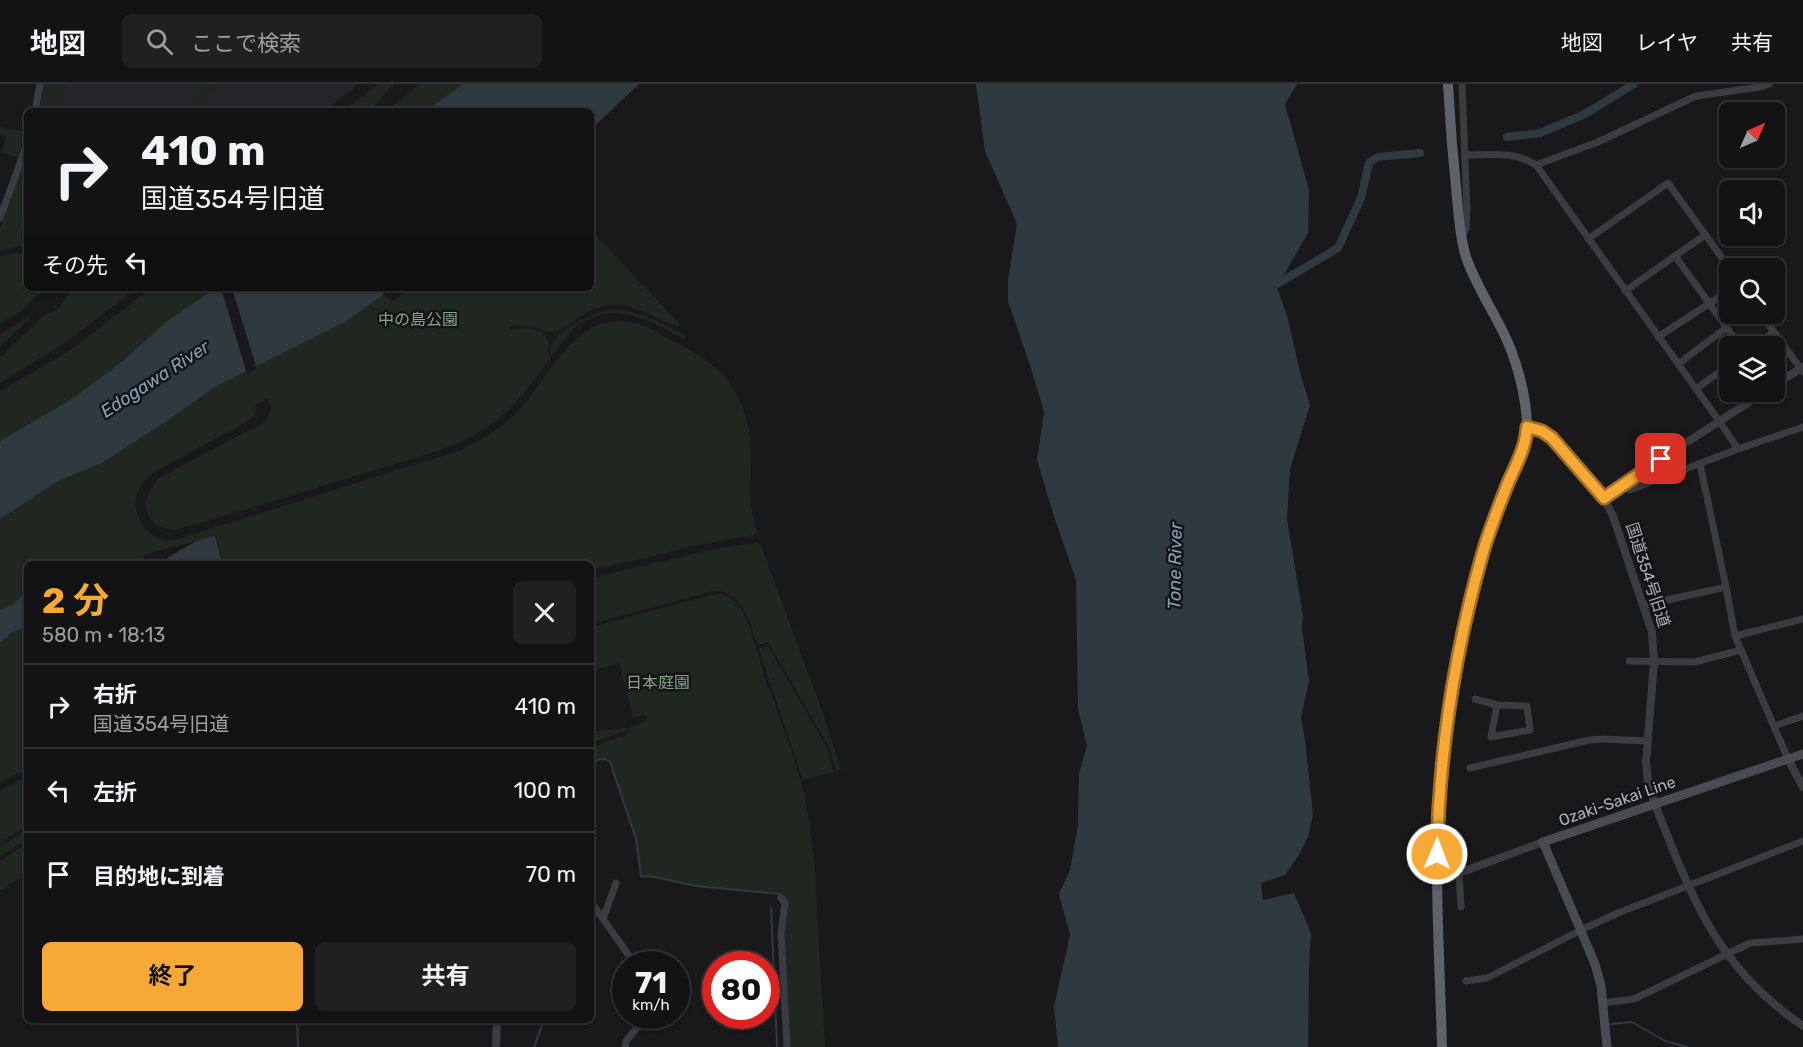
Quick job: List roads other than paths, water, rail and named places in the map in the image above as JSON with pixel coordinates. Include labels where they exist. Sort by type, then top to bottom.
[{"type":"highway","points":[[1442,1047],[1437,875],[1438,812],[1445,740],[1456,666],[1478,570],[1496,513],[1524,446],[1527,427],[1513,354],[1472,272],[1462,237],[1448,84]]},
{"type":"main road","name":"Ozaki-Sakai Line","points":[[1607,1047],[1598,974],[1543,842],[1803,754]]},
{"type":"street","points":[[36,108],[40,84]]},
{"type":"street","points":[[1462,84],[1467,211],[1466,229],[1462,237]]},
{"type":"street","points":[[1536,165],[1598,142],[1696,96],[1769,84]]},
{"type":"street","points":[[0,218],[24,152]]},
{"type":"street","points":[[1465,155],[1514,156],[1536,165],[1738,449]]},
{"type":"street","points":[[1588,239],[1668,183],[1722,258]]},
{"type":"street","points":[[1625,291],[1705,235]]},
{"type":"street","points":[[1675,256],[1732,336]]},
{"type":"street","points":[[1659,338],[1719,297]]},
{"type":"street","points":[[1768,324],[1802,369],[1785,379]]},
{"type":"street","points":[[1678,364],[1726,328]]},
{"type":"street","points":[[1768,336],[1774,332]]},
{"type":"street","points":[[1696,389],[1719,372]]},
{"type":"street","points":[[1604,498],[1749,402]]},
{"type":"street","name":"国道354号旧道","points":[[1527,427],[1542,431],[1552,438],[1604,498],[1613,516],[1652,632],[1654,662],[1646,773],[1655,804],[1687,886],[1726,954],[1757,988],[1801,1020]]},
{"type":"street","points":[[1624,484],[1630,490],[1803,427]]},
{"type":"street","points":[[1700,464],[1735,636],[1788,759],[1803,787]]},
{"type":"street","points":[[1644,605],[1726,586]]},
{"type":"street","points":[[1735,636],[1803,620]]},
{"type":"street","points":[[1629,661],[1695,662],[1741,650]]},
{"type":"street","points":[[1475,699],[1497,705],[1527,706],[1530,730],[1491,737],[1497,705]]},
{"type":"street","points":[[1774,726],[1803,716]]},
{"type":"street","points":[[1470,768],[1588,740],[1648,741]]},
{"type":"street","points":[[1466,981],[1487,978],[1618,913],[1803,841]]},
{"type":"street","points":[[1461,907],[1459,873],[1543,842]]},
{"type":"street","points":[[603,919],[616,883]]},
{"type":"street","points":[[782,898],[785,903],[781,932],[787,1047]]},
{"type":"street","points":[[594,906],[626,951]]},
{"type":"street","points":[[1603,1004],[1634,999],[1750,944],[1803,939]]},
{"type":"street","points":[[496,1047],[497,1023]]},
{"type":"street","points":[[626,1047],[626,1041],[636,1029]]},
{"type":"water","points":[[463,84],[639,84],[594,126],[594,108],[430,108]]},
{"type":"water","name":"Tone River","points":[[976,84],[1297,84],[1285,104],[1309,190],[1308,233],[1277,287],[1288,319],[1310,405],[1290,469],[1287,519],[1303,616],[1302,628],[1309,681],[1301,717],[1313,815],[1308,837],[1285,875],[1261,883],[1263,900],[1294,893],[1311,933],[1308,1047],[1058,1047],[1054,1006],[1070,935],[1059,894],[1070,870],[1078,825],[1079,773],[1087,746],[1078,709],[1076,580],[1037,460],[1044,412],[1008,301],[1008,280],[1017,224],[985,151]]},
{"type":"water","name":"Edogawa River","points":[[211,291],[384,291],[384,294],[347,321],[215,387],[102,463],[60,480],[0,519],[0,441],[75,397],[124,360],[166,322]]},
{"type":"water","points":[[215,536],[221,561],[162,561],[196,541]]},
{"type":"water","points":[[24,593],[24,627],[8,635],[0,643],[0,610],[12,605]]},
{"type":"waterway","points":[[1507,137],[1540,133],[1585,114],[1634,84]]},
{"type":"waterway","points":[[1272,287],[1338,248],[1361,198],[1369,163],[1378,157],[1420,153]]},
{"type":"waterway","points":[[594,761],[605,759],[610,762],[636,839],[641,876],[696,886],[780,894]]},
{"type":"waterway","points":[[771,907],[777,1047]]},
{"type":"waterway","points":[[1611,1024],[1632,1022],[1665,1041],[1687,1047]]},
{"type":"waterway","points":[[297,1023],[298,1047]]},
{"type":"waterway","points":[[534,1047],[543,1023]]},
{"type":"park label","name":"中の島公園","points":[[418,319]]},
{"type":"park label","name":"日本庭園","points":[[658,682]]}]
